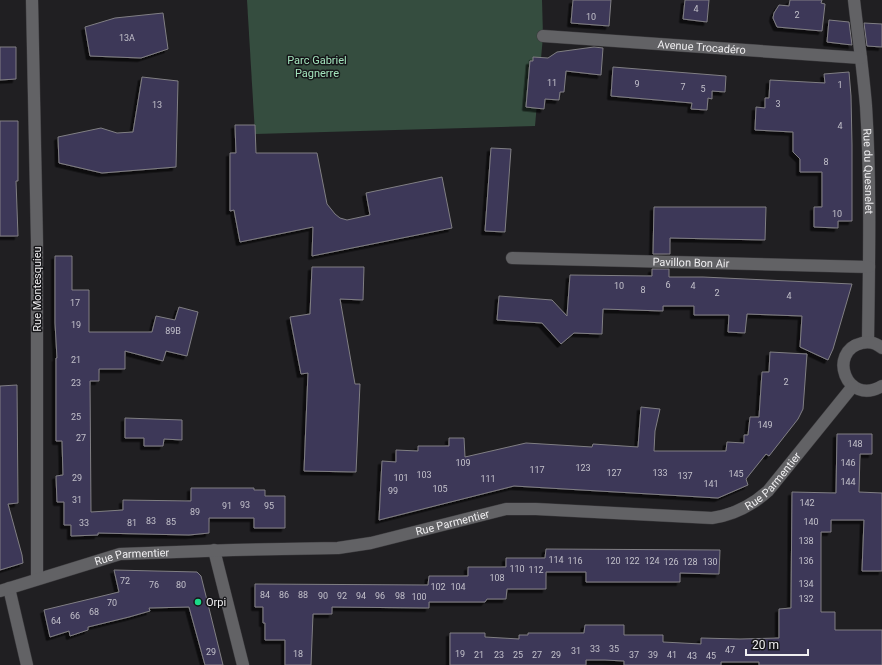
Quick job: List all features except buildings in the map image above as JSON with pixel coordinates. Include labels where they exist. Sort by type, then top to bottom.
[{"type":"street","name":"Rue Montesquieu","points":[[32,0],[37,250],[37,579]]},
{"type":"street","name":"Rue du Quesnelet","points":[[854,0],[866,106],[869,267],[868,342]]},
{"type":"street","name":"Avenue Trocadéro","points":[[543,36],[861,58]]},
{"type":"street","name":"Pavillon Bon Air","points":[[512,258],[869,267]]},
{"type":"street","points":[[882,348],[879,345],[868,342],[854,346],[845,357],[843,370],[846,379],[857,389],[868,391],[882,386]]},
{"type":"street","name":"Rue Parmentier","points":[[4,589],[120,554],[214,550],[338,548],[371,543],[506,509],[536,509],[712,518],[731,514],[748,507],[768,491],[853,386]]},
{"type":"street","points":[[214,550],[243,665]]},
{"type":"street","points":[[4,589],[27,665]]},
{"type":"green space","name":"Parc Gabriel Pagnerre","points":[[247,0],[542,0],[543,36],[535,126],[255,134]]},
{"type":"place","name":"Orpi","points":[[198,602]]}]
